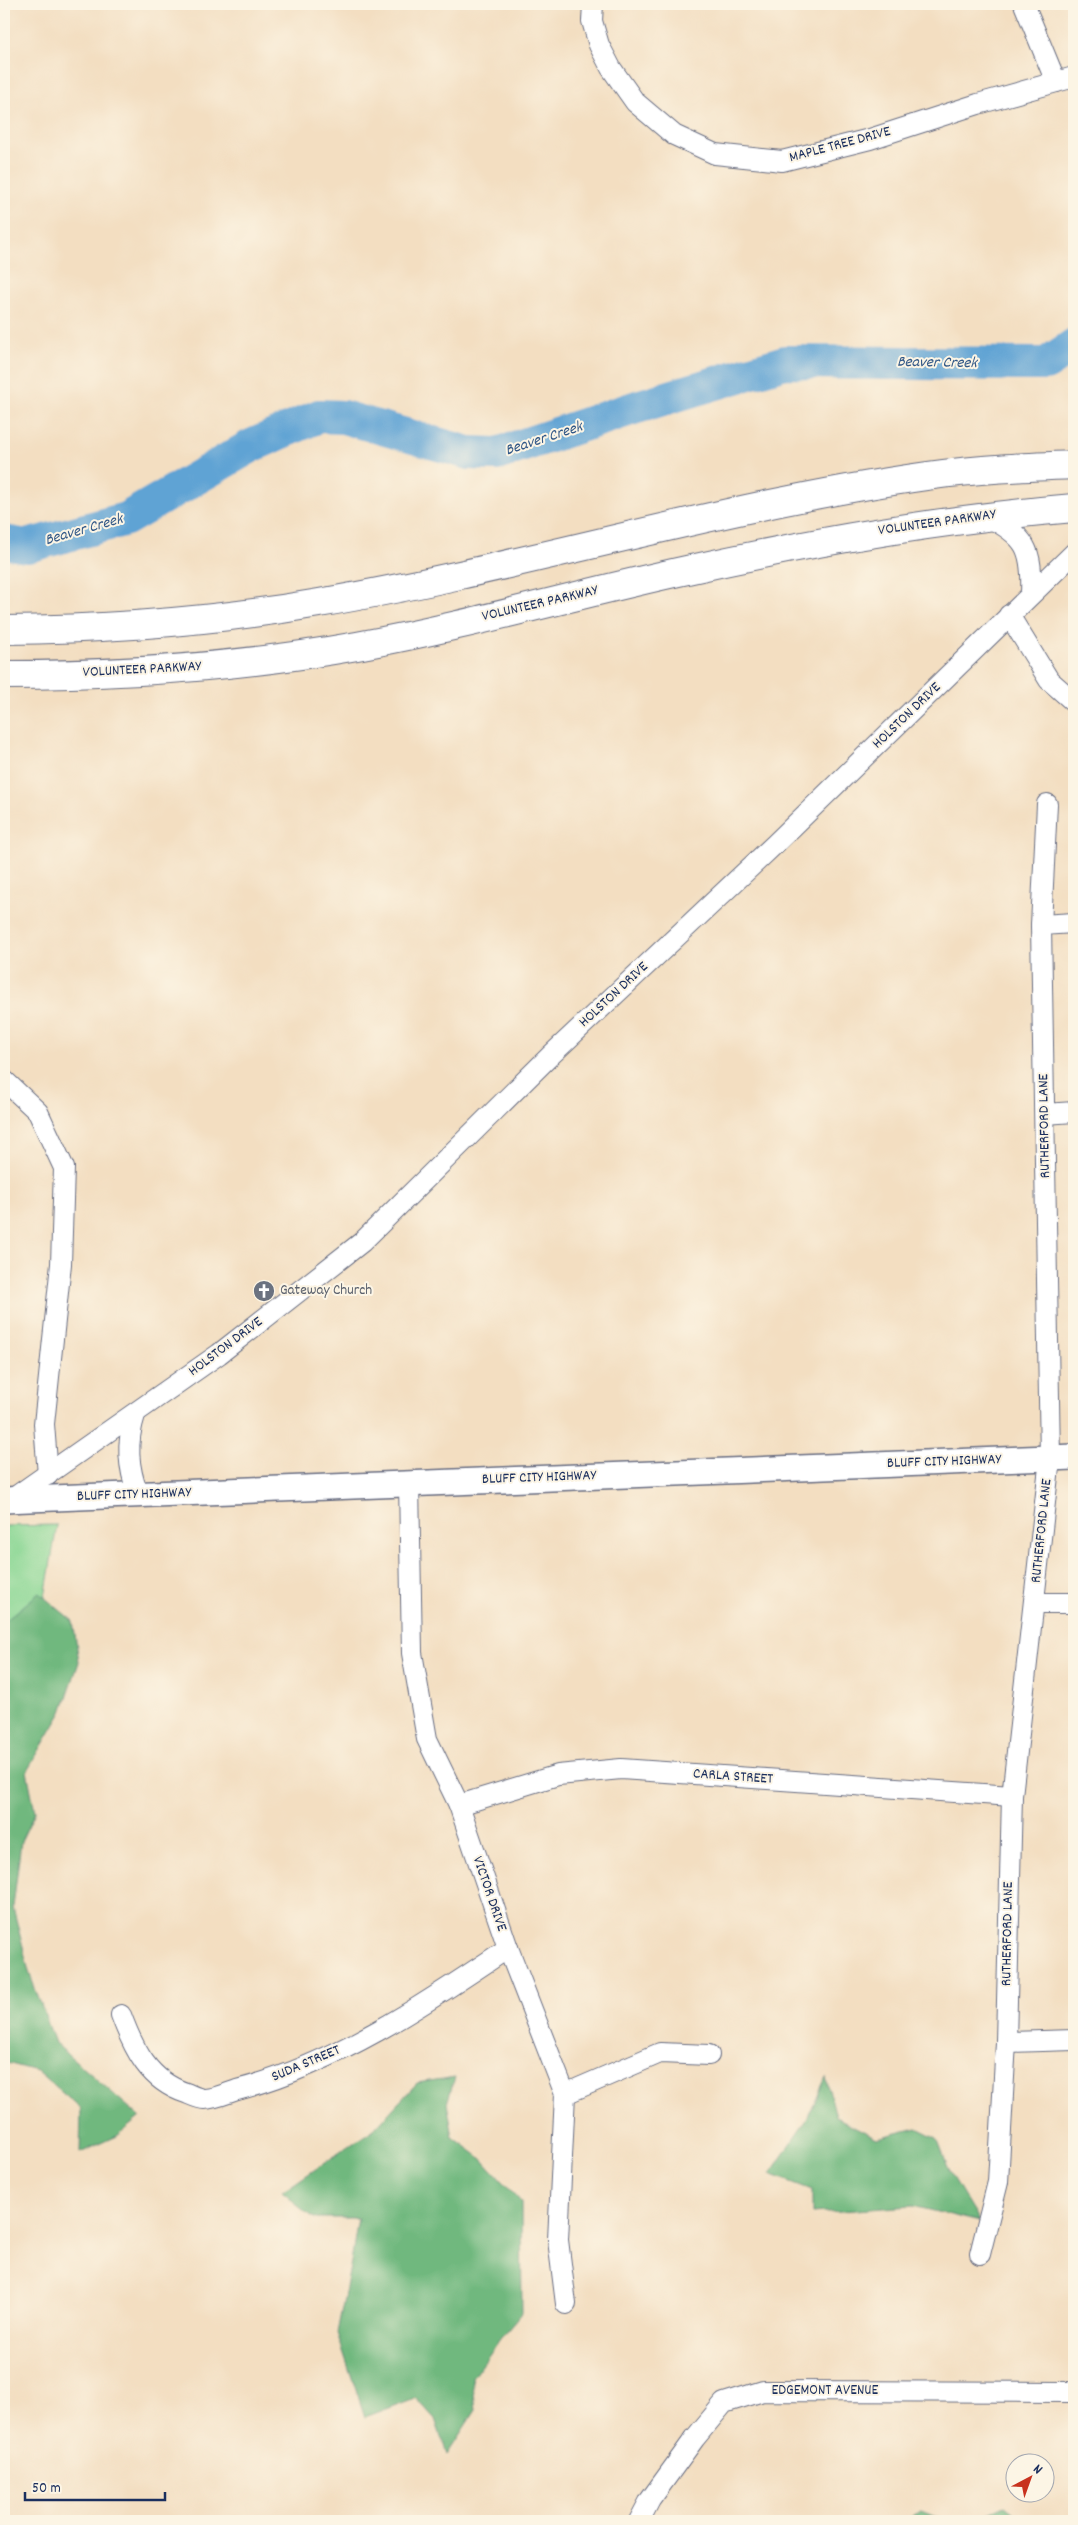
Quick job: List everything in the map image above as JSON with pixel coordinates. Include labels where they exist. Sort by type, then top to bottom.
[{"type":"highway","points":[[4,630],[102,628],[254,613],[317,604],[448,578],[774,503],[848,489],[929,476],[1074,464]]},
{"type":"highway","name":"VOLUNTEER PARKWAY","points":[[4,675],[127,673],[195,668],[357,646],[687,570],[814,543],[984,515],[1074,508]]},
{"type":"main road","name":"BLUFF CITY HIGHWAY","points":[[8,1500],[1062,1457]]},
{"type":"street","name":"MAPLE TREE DRIVE","points":[[592,4],[592,21],[599,45],[611,68],[635,102],[674,135],[715,154],[782,161],[870,139],[978,104],[1065,80]]},
{"type":"street","points":[[1024,4],[1065,80]]},
{"type":"street","points":[[984,515],[1005,526],[1026,546],[1032,568],[1031,594]]},
{"type":"street","name":"HOLSTON DRIVE","points":[[8,1500],[135,1415],[219,1354],[362,1242],[550,1056],[775,844],[1074,553]]},
{"type":"street","points":[[1009,615],[1049,680],[1074,702]]},
{"type":"street","name":"RUTHERFORD LANE","points":[[980,2254],[998,2182],[1006,2042],[1012,1796],[1034,1603],[1062,1457],[1045,1114],[1041,925],[1047,804]]},
{"type":"street","points":[[1041,925],[1074,923]]},
{"type":"street","points":[[4,1080],[38,1112],[64,1168],[61,1264],[44,1424],[48,1475]]},
{"type":"street","points":[[1045,1114],[1074,1112]]},
{"type":"street","points":[[135,1415],[128,1443],[128,1460],[138,1494]]},
{"type":"street","name":"VICTOR DRIVE","points":[[409,1483],[412,1654],[427,1739],[458,1805],[508,1948],[565,2094],[558,2240],[566,2304]]},
{"type":"street","points":[[1034,1603],[1074,1603]]},
{"type":"street","name":"CARLA STREET","points":[[458,1805],[558,1775],[621,1769],[1012,1796]]},
{"type":"street","name":"SUDA STREET","points":[[122,2015],[132,2046],[147,2069],[174,2089],[204,2099],[254,2086],[323,2059],[427,2002],[508,1948]]},
{"type":"street","points":[[1006,2042],[1074,2040]]},
{"type":"street","points":[[565,2094],[660,2053],[709,2055]]},
{"type":"street","name":"EDGEMONT AVENUE","points":[[640,2521],[650,2500],[695,2438],[724,2403],[763,2391],[1074,2392]]},
{"type":"green space","points":[[57,1525],[4,1843],[4,1526]]},
{"type":"green space","points":[[39,1593],[73,1621],[79,1662],[62,1712],[27,1771],[35,1812],[21,1841],[13,1907],[29,1972],[55,2043],[140,2117],[117,2136],[80,2153],[81,2109],[37,2071],[7,2063],[4,2065],[4,1622]]},
{"type":"green space","points":[[455,2077],[447,2103],[453,2137],[480,2157],[521,2202],[522,2313],[472,2378],[476,2409],[447,2454],[435,2419],[416,2398],[365,2417],[337,2333],[358,2218],[314,2218],[282,2192],[374,2129],[417,2083]]},
{"type":"green space","points":[[826,2077],[836,2117],[877,2138],[917,2128],[937,2138],[951,2174],[980,2222],[913,2206],[812,2213],[812,2190],[770,2174],[806,2121]]},
{"type":"green space","points":[[1005,2507],[1023,2521],[974,2521]]},
{"type":"green space","points":[[921,2511],[946,2521],[901,2521]]},
{"type":"waterway","name":"Beaver Creek","points":[[4,542],[27,546],[126,519],[251,446],[319,416],[343,417],[469,453],[497,454],[637,407],[785,362],[1046,364],[1074,345]]},
{"type":"place","name":"Gateway Church","points":[[264,1291]]}]
